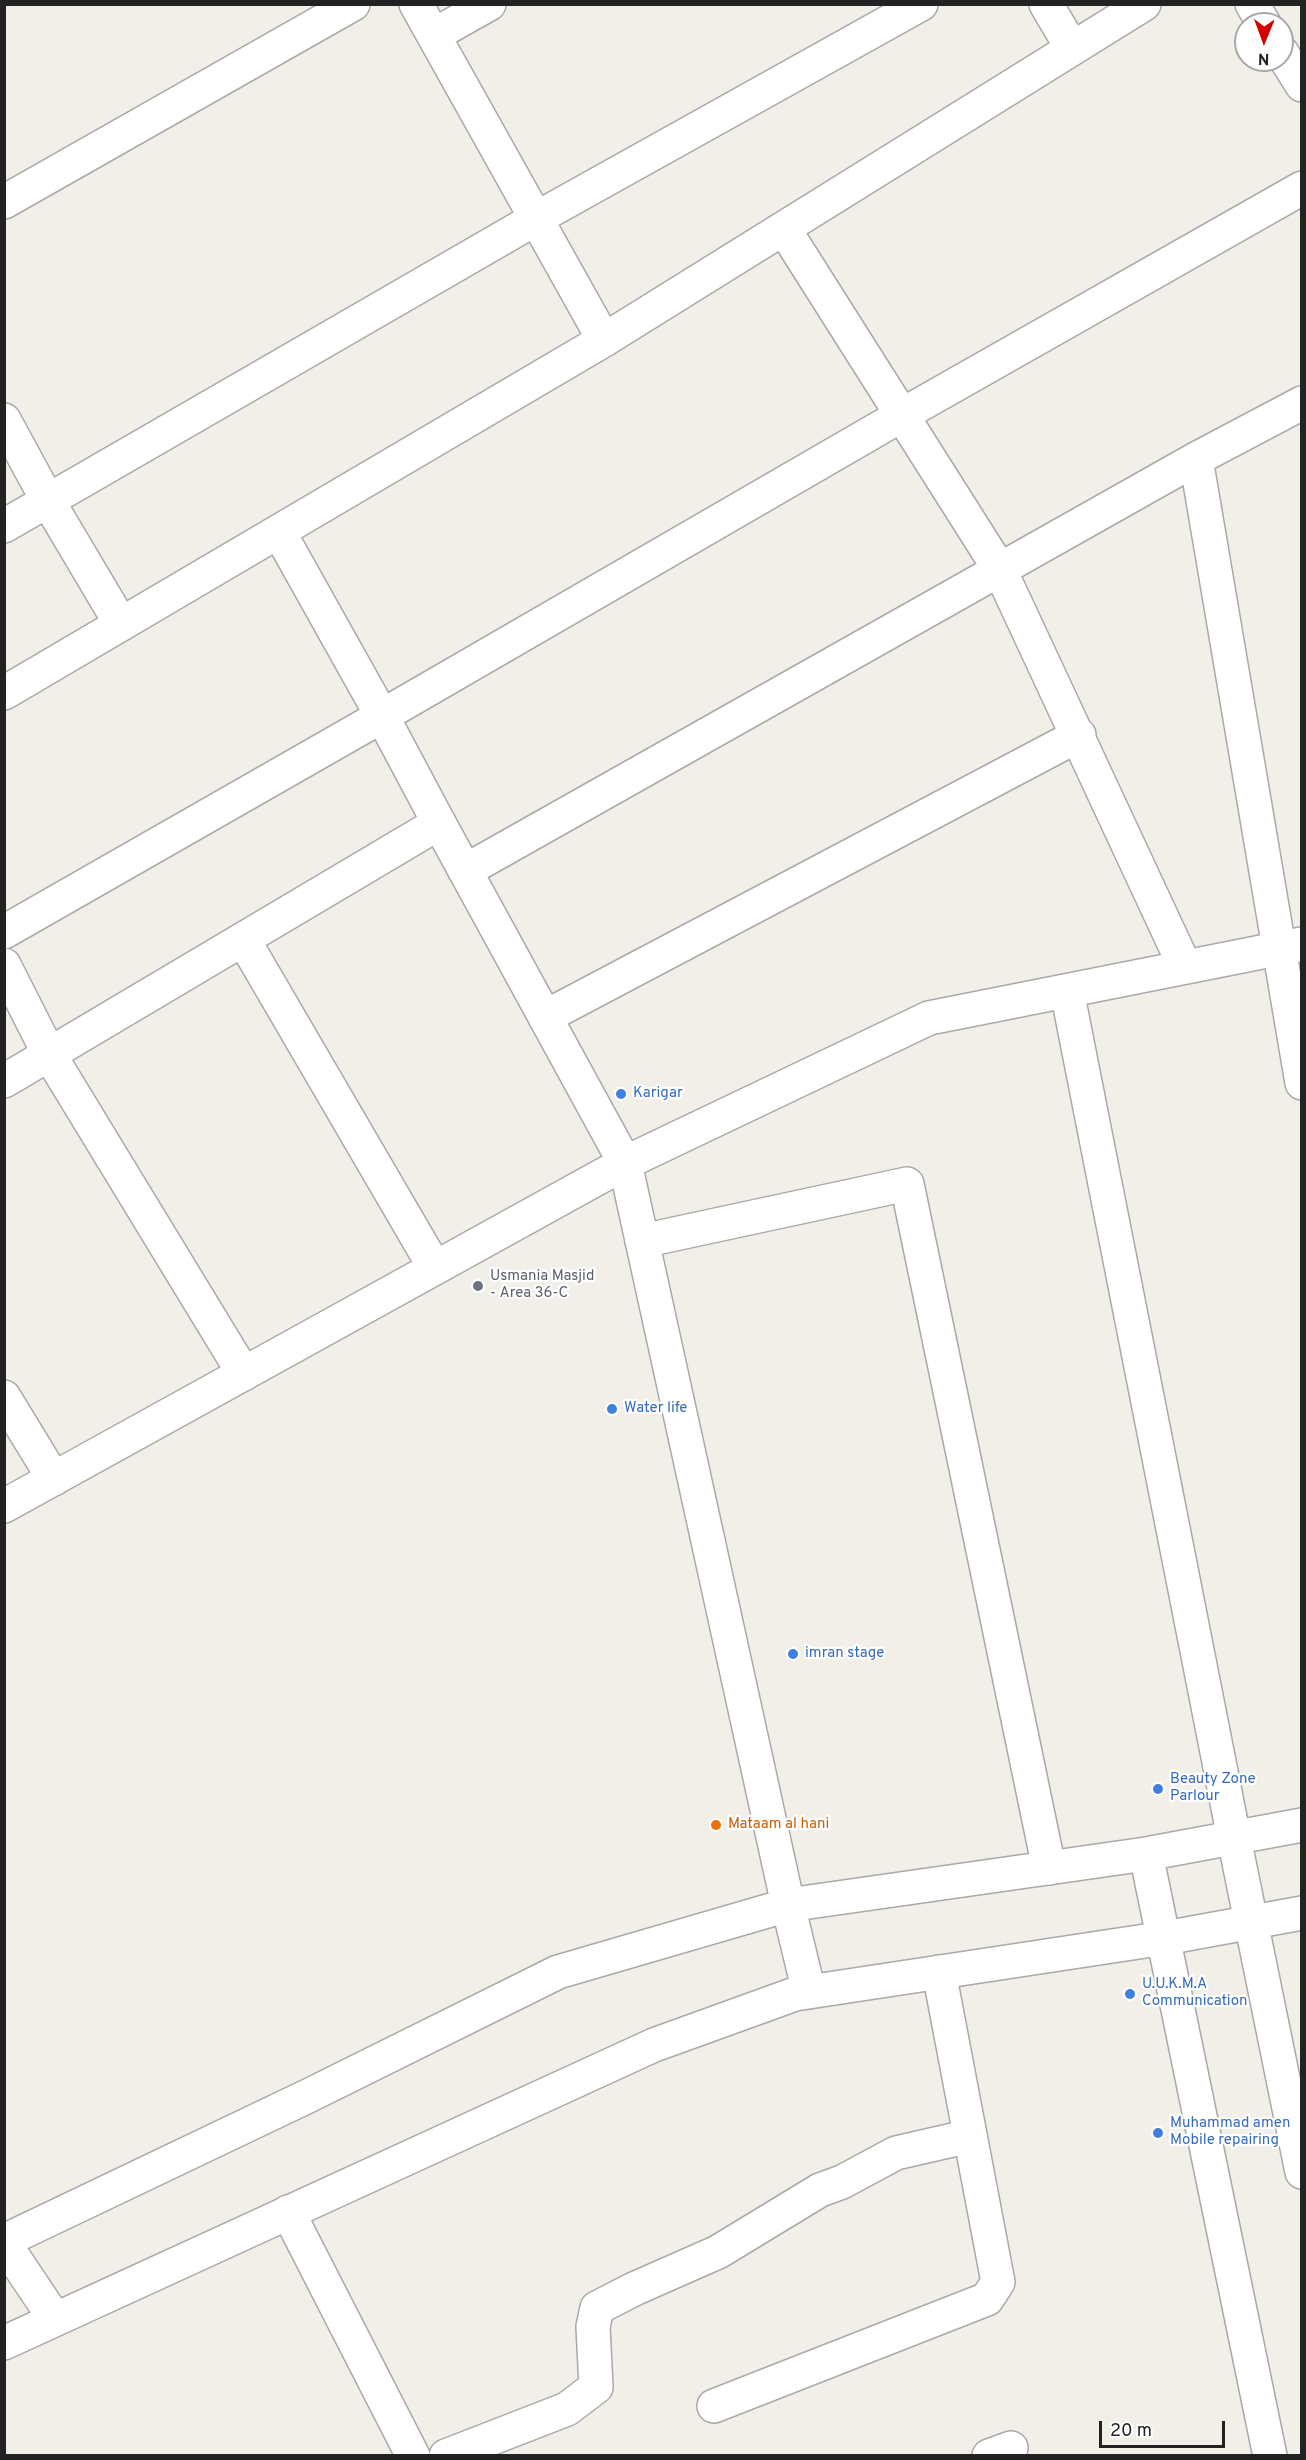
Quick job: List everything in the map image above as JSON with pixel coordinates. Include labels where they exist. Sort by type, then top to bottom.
[{"type":"street","points":[[4,202],[353,4]]},
{"type":"street","points":[[416,4],[604,340]]},
{"type":"street","points":[[434,35],[489,4]]},
{"type":"street","points":[[4,526],[537,218],[921,4]]},
{"type":"street","points":[[1046,4],[1072,48]]},
{"type":"street","points":[[4,693],[604,340],[1144,4]]},
{"type":"street","points":[[1294,72],[1302,85]]},
{"type":"street","points":[[4,932],[902,415],[1302,188]]},
{"type":"street","points":[[784,229],[1000,570],[1079,735],[1185,967]]},
{"type":"street","points":[[465,871],[1196,459],[1302,403]]},
{"type":"street","points":[[4,420],[48,501],[121,624]]},
{"type":"street","points":[[1196,459],[1289,947],[1302,1083]]},
{"type":"street","points":[[279,532],[382,716],[625,1163],[809,1992]]},
{"type":"street","points":[[545,1017],[1079,735]]},
{"type":"street","points":[[4,1081],[439,823]]},
{"type":"street","points":[[243,939],[435,1268]]},
{"type":"street","points":[[4,1506],[625,1163],[929,1018],[1289,947]]},
{"type":"street","points":[[4,965],[50,1054],[244,1374]]},
{"type":"street","points":[[1067,991],[1302,2172]]},
{"type":"street","points":[[642,1241],[907,1184],[1049,1868]]},
{"type":"street","points":[[4,1397],[54,1479]]},
{"type":"street","points":[[56,2319],[4,2242],[308,2096],[558,1972],[788,1905],[1146,1854],[1302,1825]]},
{"type":"street","points":[[1146,1854],[1270,2456]]},
{"type":"street","points":[[4,2343],[654,2045],[795,1994],[1165,1938],[1302,1913]]},
{"type":"street","points":[[714,2406],[987,2299],[998,2282],[939,1972]]},
{"type":"street","points":[[446,2456],[567,2409],[596,2387],[593,2327],[597,2308],[718,2252],[819,2190],[842,2182],[896,2153],[970,2136]]},
{"type":"street","points":[[288,2212],[413,2456]]},
{"type":"place","name":"Karigar","points":[[621,1094]]},
{"type":"place","name":"Usmania Masjid - Area 36-C","points":[[478,1286]]},
{"type":"place","name":"Water life","points":[[612,1409]]},
{"type":"place","name":"imran stage","points":[[793,1654]]},
{"type":"place","name":"Beauty Zone Parlour","points":[[1158,1789]]},
{"type":"place","name":"Mataam al hani","points":[[716,1825]]},
{"type":"place","name":"U.U.K.M.A Communication","points":[[1130,1994]]},
{"type":"place","name":"Muhammad amen Mobile repairing","points":[[1158,2133]]}]
